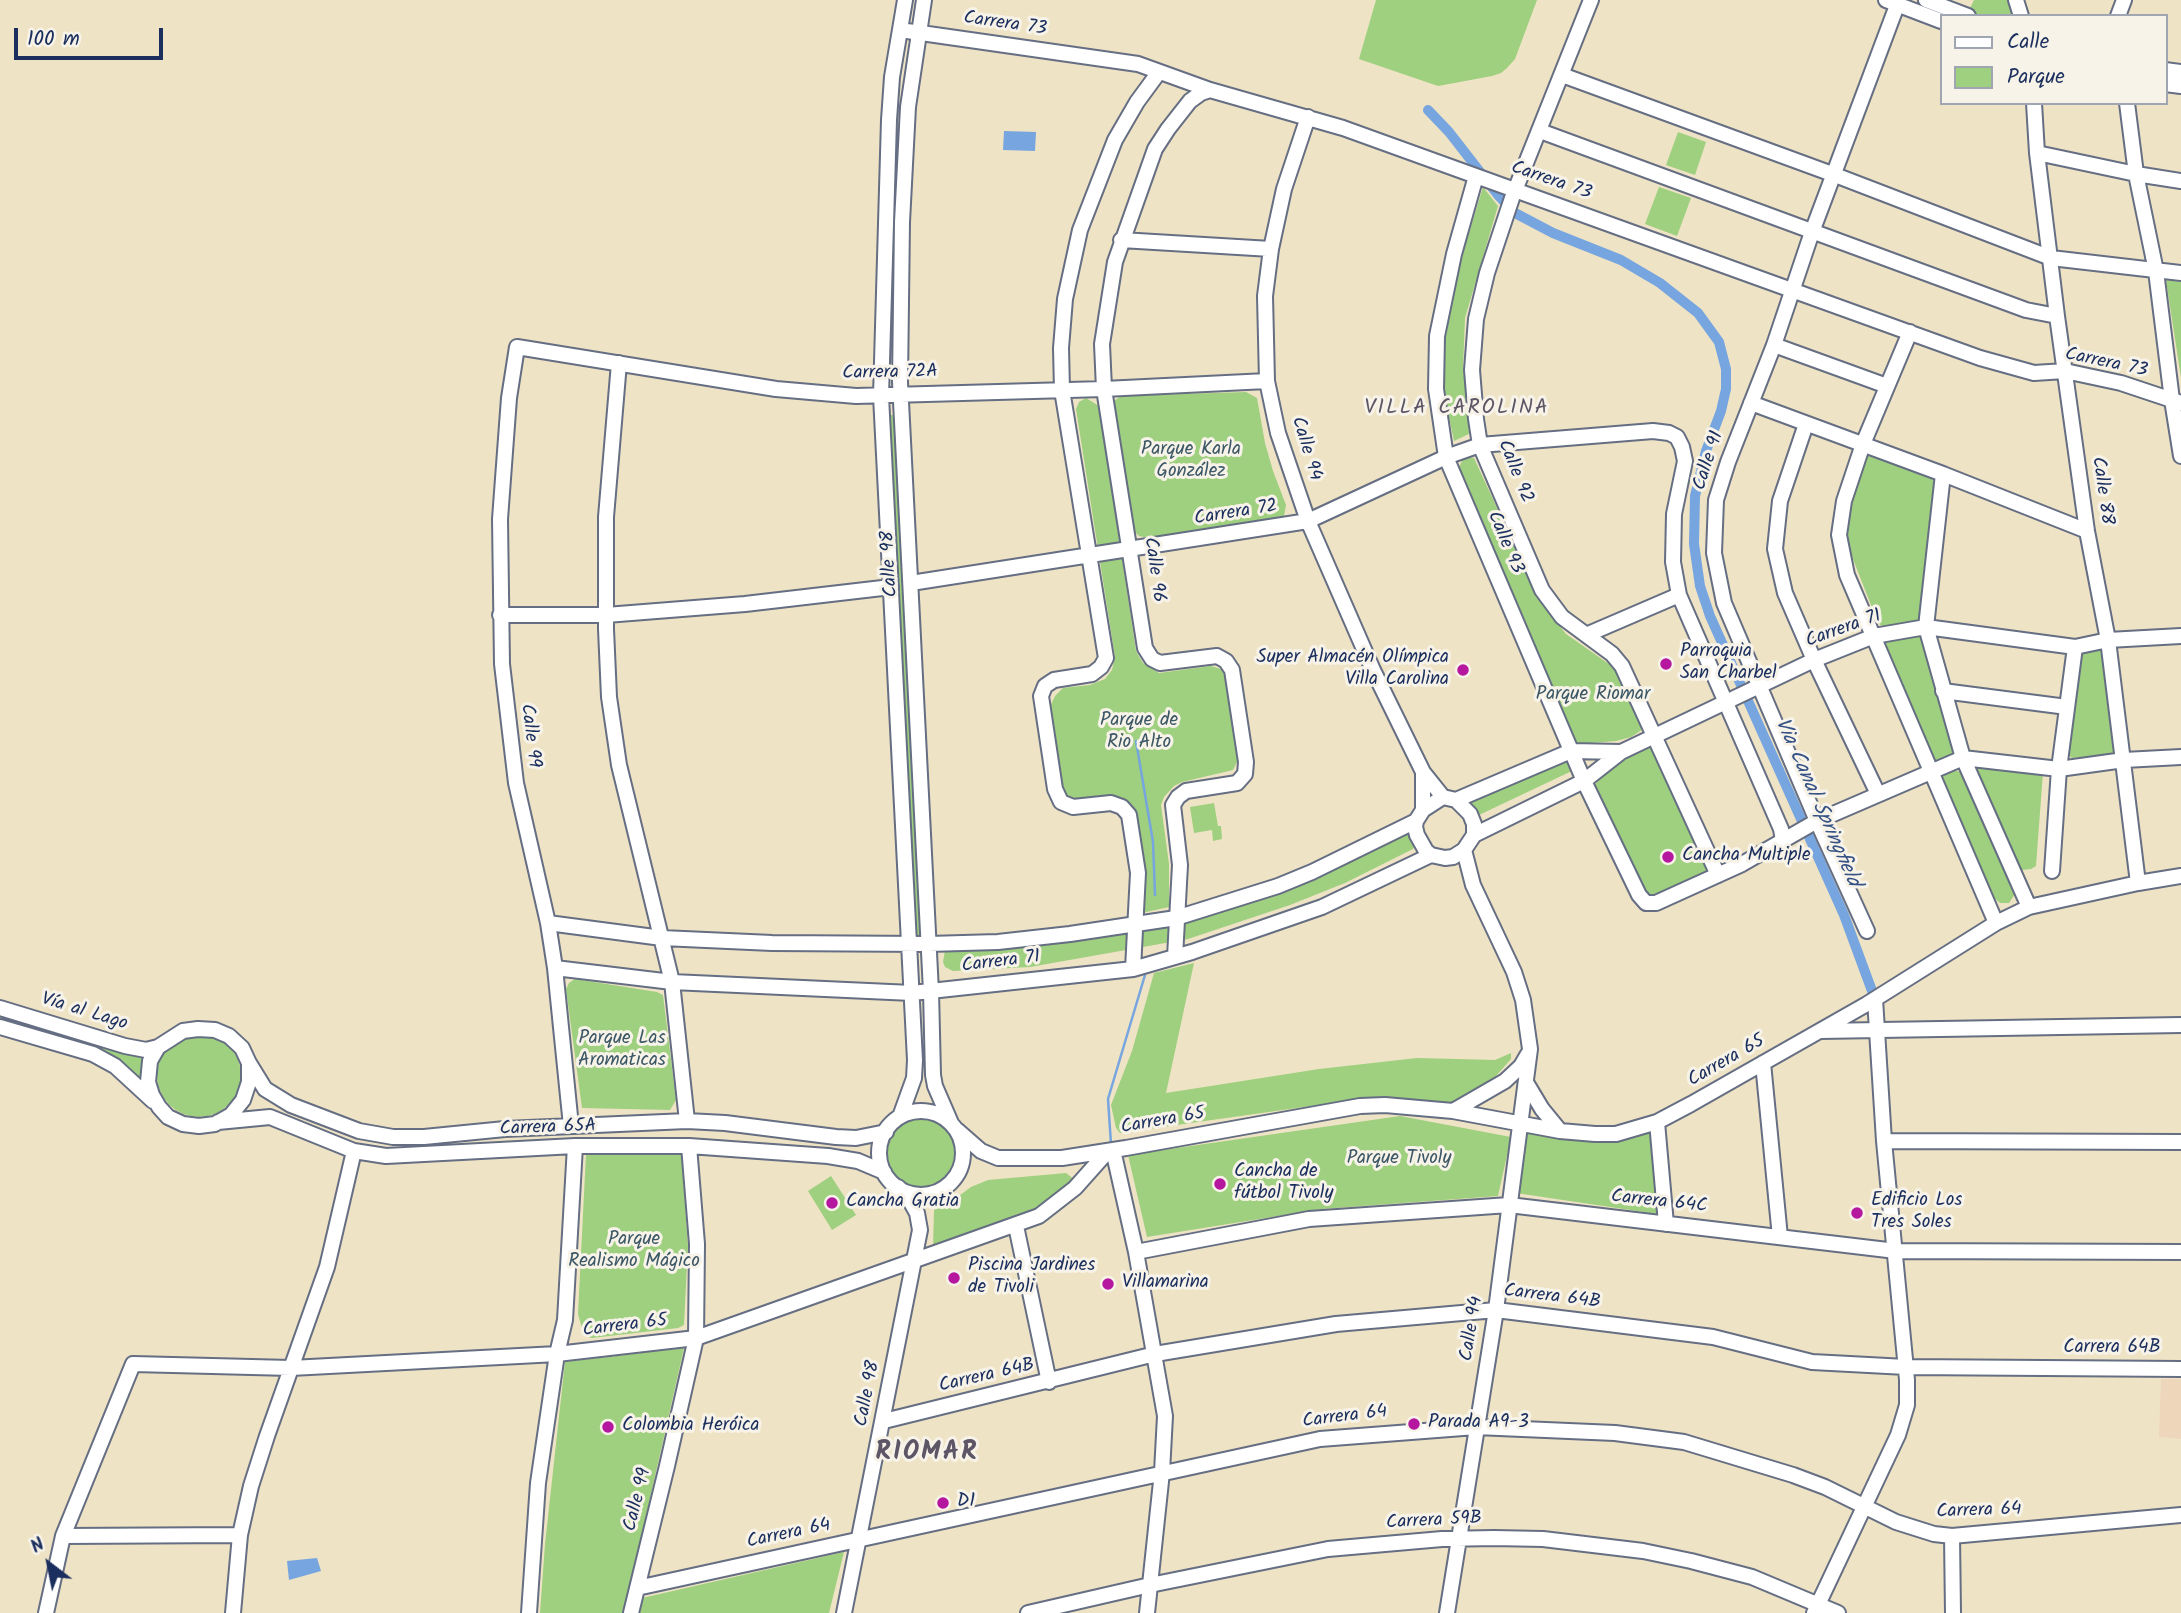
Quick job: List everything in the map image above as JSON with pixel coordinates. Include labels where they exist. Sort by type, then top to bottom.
[{"type":"street","name":"Calle 98","points":[[901,1114],[914,1078],[912,993],[881,396],[889,120],[905,0]]},
{"type":"street","name":"Calle 98","points":[[924,0],[908,107],[903,209],[901,394],[933,1075],[935,1086],[954,1126]]},
{"type":"street","name":"Calle 92","points":[[1591,0],[1514,193],[1487,273],[1476,319],[1472,370],[1480,445],[1542,590],[1562,617],[1612,654],[1622,666],[1657,736],[1718,875]]},
{"type":"street","points":[[1926,0],[1964,11]]},
{"type":"street","points":[[1894,1],[1940,21]]},
{"type":"street","name":"Calle 91","points":[[1867,931],[1812,823],[1755,688],[1724,603],[1714,553],[1716,500],[1728,462],[1774,345],[1894,1]]},
{"type":"street","name":"Carrera 73","points":[[900,30],[1138,64],[1210,90],[1308,117],[1482,178],[1514,193],[2017,370],[2034,373],[2065,371],[2121,383],[2176,402]]},
{"type":"street","points":[[1133,969],[1138,873],[1129,815],[1122,807],[1111,803],[1073,807],[1061,802],[1055,789],[1041,696],[1045,686],[1054,680],[1093,674],[1106,658],[1062,390],[1061,348],[1065,299],[1080,230],[1115,140],[1137,102],[1159,72]]},
{"type":"street","points":[[1562,75],[2051,258],[2181,273]]},
{"type":"street","name":"Calle 96","points":[[1175,957],[1180,865],[1173,805],[1186,790],[1237,783],[1245,774],[1246,762],[1232,670],[1226,661],[1217,656],[1160,663],[1152,659],[1145,648],[1104,389],[1102,344],[1115,262],[1144,177],[1161,139],[1179,113],[1195,96],[1210,90]]},
{"type":"street","name":"Calle 88","points":[[2034,105],[2037,153],[2057,316],[2087,531],[2108,640],[2138,883]]},
{"type":"street","points":[[2127,105],[2136,174],[2156,271],[2176,402],[2181,456]]},
{"type":"street","name":"Calle 94","points":[[1308,117],[1284,189],[1271,249],[1265,296],[1267,381],[1278,433],[1308,521],[1373,670],[1423,772],[1449,799]]},
{"type":"street","points":[[1540,131],[2026,310],[2057,316]]},
{"type":"street","points":[[2037,153],[2136,174],[2181,180]]},
{"type":"street","name":"Calle 93","points":[[1482,178],[1454,254],[1437,336],[1436,389],[1446,457],[1584,781],[1639,895],[1646,903],[1656,903],[1718,875]]},
{"type":"street","points":[[1121,240],[1271,249]]},
{"type":"street","points":[[1910,332],[1863,444],[1844,501],[1839,535],[1847,575],[1996,923]]},
{"type":"street","points":[[1774,345],[1887,386]]},
{"type":"street","name":"Carrera 72A","points":[[517,347],[776,389],[856,396],[1267,381]]},
{"type":"street","name":"Calle 99","points":[[517,347],[509,398],[500,519],[502,664],[516,783],[548,923],[555,968],[571,1126]]},
{"type":"street","points":[[619,363],[606,517],[609,697],[619,765],[636,842],[672,982],[687,1121]]},
{"type":"street","points":[[1751,403],[2087,531]]},
{"type":"street","points":[[1806,424],[1780,501],[1775,549],[1785,593],[1878,794]]},
{"type":"street","name":"Carrera 72","points":[[911,583],[1308,521],[1446,457],[1480,445],[1653,431],[1677,437],[1685,461],[1674,514],[1673,562],[1679,595]]},
{"type":"street","points":[[1943,474],[1926,627],[1963,758],[2029,906]]},
{"type":"street","points":[[500,615],[606,615],[745,604],[891,587]]},
{"type":"street","points":[[1586,635],[1679,595],[1729,700],[1780,829],[1789,837]]},
{"type":"street","name":"Carrera 71","points":[[1475,835],[1584,781],[1621,752],[1814,660],[1874,636],[1926,627],[2075,646],[2108,640],[2181,636]]},
{"type":"street","points":[[2052,871],[2059,769],[2075,646]]},
{"type":"street","points":[[1943,691],[2067,707]]},
{"type":"street","name":"Carrera 71","points":[[1449,799],[1571,751],[1621,752]]},
{"type":"street","points":[[1718,875],[1812,823],[1963,758],[2059,769],[2124,760],[2181,757]]},
{"type":"street","name":"Calle 94","points":[[1420,815],[1423,772]]},
{"type":"street","points":[[1449,799],[1470,814],[1475,835],[1464,850],[1453,857],[1438,856],[1426,851],[1417,835],[1420,815],[1449,799]]},
{"type":"street","name":"Carrera 71","points":[[548,923],[662,938],[909,945],[998,942],[1070,934],[1176,918],[1278,886],[1312,872],[1420,815]]},
{"type":"street","name":"Calle 94","points":[[1447,1613],[1496,1310],[1530,1049],[1524,1000],[1514,972],[1473,885],[1464,850]]},
{"type":"street","name":"Calle 94","points":[[1438,856],[1473,885]]},
{"type":"street","name":"Carrera 71","points":[[555,968],[672,982],[912,993],[1133,969],[1322,907],[1438,856]]},
{"type":"street","name":"Carrera 65","points":[[63,1536],[133,1364],[291,1368],[557,1354],[695,1338],[1039,1216],[1075,1188],[1110,1151],[1360,1106],[1385,1105],[1453,1111],[1560,1131],[1616,1134],[1657,1122],[1875,999],[1996,923],[2029,906],[2181,876]]},
{"type":"street","points":[[1817,1608],[1898,1435],[1907,1405],[1896,1251],[1884,1141],[1875,999]]},
{"type":"street","name":"Vía al Lago","points":[[0,1007],[125,1046],[145,1050],[158,1047]]},
{"type":"street","points":[[1818,1031],[2181,1026]]},
{"type":"street","name":"Vía al Lago","points":[[0,1027],[93,1054],[115,1066],[159,1107]]},
{"type":"street","points":[[215,1030],[229,1036],[242,1048],[248,1063],[249,1082],[243,1100],[231,1115],[218,1122],[199,1126],[183,1124],[169,1116],[159,1107],[148,1082],[150,1061],[158,1047],[183,1031],[215,1030]]},
{"type":"street","points":[[1453,1111],[1514,1074],[1530,1049]]},
{"type":"street","name":"Carrera 65A","points":[[248,1063],[265,1089],[291,1105],[359,1130],[382,1135],[424,1137],[505,1129],[687,1121],[725,1123],[836,1138],[856,1138],[886,1132]]},
{"type":"street","points":[[1763,1063],[1780,1237]]},
{"type":"street","points":[[1527,1083],[1542,1109],[1560,1131]]},
{"type":"street","points":[[1487,1092],[1487,1106],[1492,1118]]},
{"type":"street","points":[[954,1126],[961,1139],[963,1160],[960,1170],[947,1186],[928,1194],[907,1192],[898,1188],[884,1172],[880,1158],[886,1132],[901,1114],[923,1110],[942,1116],[954,1126],[981,1151],[998,1158],[1062,1158],[1110,1151],[1136,1252],[1165,1416],[1162,1472],[1147,1613]]},
{"type":"street","name":"Carrera 65A","points":[[218,1122],[270,1117],[354,1151],[386,1156],[575,1146],[689,1146],[828,1156],[858,1161],[884,1172]]},
{"type":"street","points":[[1657,1122],[1666,1224]]},
{"type":"street","points":[[1884,1141],[2181,1142]]},
{"type":"street","points":[[529,1613],[538,1483],[557,1354],[565,1320],[575,1146]]},
{"type":"street","name":"Calle 99","points":[[631,1613],[695,1338],[697,1244],[689,1146]]},
{"type":"street","points":[[233,1613],[240,1535],[251,1486],[327,1267],[354,1151]]},
{"type":"street","name":"Calle 98","points":[[844,1613],[920,1230],[917,1213],[908,1197],[898,1188]]},
{"type":"street","name":"Carrera 64C","points":[[1136,1252],[1309,1219],[1509,1205],[1896,1251],[2181,1252]]},
{"type":"street","points":[[1016,1226],[1049,1382]]},
{"type":"street","name":"Carrera 64B","points":[[884,1421],[1155,1354],[1336,1324],[1496,1310],[1713,1337],[1812,1362],[1906,1367],[2181,1369]]},
{"type":"street","name":"Carrera 64","points":[[637,1588],[1320,1439],[1476,1427],[1615,1433],[1684,1442],[1825,1487],[1916,1530],[1952,1536],[2181,1514]]},
{"type":"street","points":[[46,1613],[63,1536],[240,1535]]},
{"type":"street","points":[[1952,1536],[1953,1613]]},
{"type":"street","name":"Carrera 59B","points":[[1028,1613],[1328,1549],[1459,1539],[1543,1539],[1643,1550],[1752,1577],[1817,1608],[1838,1613]]},
{"type":"shaded area","points":[[2161,1379],[2181,1379],[2181,1439],[2159,1437]]},
{"type":"green space","points":[[1376,0],[1537,0],[1515,59],[1507,68],[1492,76],[1438,86],[1359,59]]},
{"type":"green space","points":[[1974,0],[2009,0],[2013,14],[1973,14],[1968,12]]},
{"type":"green space","points":[[1678,132],[1706,142],[1695,175],[1666,165]]},
{"type":"green space","points":[[1483,187],[1498,206],[1465,318],[1463,369],[1471,433],[1454,441],[1444,393],[1445,341],[1450,295]]},
{"type":"green space","points":[[1659,187],[1691,198],[1677,236],[1645,224]]},
{"type":"green space","points":[[2166,280],[2181,282],[2181,378]]},
{"type":"green space","name":"Parque Karla González","points":[[1246,392],[1257,398],[1265,443],[1286,505],[1284,516],[1149,538],[1139,536],[1134,531],[1114,401],[1121,396]]},
{"type":"green space","name":"Parque de Rio Alto","points":[[1086,398],[1099,406],[1136,651],[1143,663],[1159,673],[1211,666],[1224,672],[1238,760],[1233,770],[1182,782],[1164,797],[1161,805],[1169,864],[1169,907],[1142,913],[1144,868],[1135,811],[1131,804],[1118,797],[1069,799],[1063,794],[1049,709],[1055,696],[1063,688],[1090,685],[1105,679],[1112,670],[1115,657],[1076,409],[1079,402]]},
{"type":"green space","points":[[888,415],[894,415],[923,940],[914,941]]},
{"type":"green space","points":[[1869,452],[1934,477],[1922,617],[1919,620],[1883,627],[1878,623],[1851,554],[1846,533],[1852,504]]},
{"type":"green space","name":"Parque Riomar","points":[[1468,457],[1474,458],[1539,599],[1566,634],[1619,671],[1645,728],[1631,737],[1577,744],[1505,582],[1459,467]]},
{"type":"green space","points":[[1916,633],[1920,636],[1954,749],[1951,756],[1939,761],[1933,760],[1883,644],[1886,638]]},
{"type":"green space","points":[[2100,647],[2103,651],[2115,752],[2072,758],[2067,754],[2080,658],[2082,652]]},
{"type":"green space","points":[[1653,746],[1711,873],[1654,898],[1638,887],[1594,785],[1629,753]]},
{"type":"green space","points":[[1569,755],[1576,769],[1479,815],[1468,798]]},
{"type":"green space","points":[[1975,767],[2043,772],[2036,866],[2031,869],[2022,870],[2018,865]]},
{"type":"green space","points":[[1952,769],[1960,772],[2011,883],[2015,894],[2009,903],[2000,903],[1992,896],[1940,781],[1945,773]]},
{"type":"green space","points":[[1214,803],[1222,839],[1213,841],[1212,830],[1194,833],[1190,807]]},
{"type":"green space","points":[[1407,831],[1415,845],[1413,849],[1345,883],[1290,905],[1188,939],[1030,967],[953,971],[945,967],[943,962],[945,950],[1188,916]]},
{"type":"green space","points":[[1194,963],[1166,1093],[1319,1069],[1417,1058],[1495,1060],[1511,1053],[1511,1059],[1489,1084],[1451,1103],[1368,1098],[1120,1133],[1116,1128],[1111,1105],[1132,1051],[1154,973]]},
{"type":"green space","name":"Parque Las Aromaticas","points":[[575,979],[663,995],[676,1100],[670,1110],[582,1108],[566,989]]},
{"type":"green space","points":[[0,1014],[149,1057],[142,1085],[131,1071],[0,1022]]},
{"type":"green space","points":[[199,1033],[215,1036],[229,1045],[238,1059],[241,1075],[238,1091],[229,1105],[215,1114],[199,1117],[183,1114],[169,1105],[160,1091],[157,1075],[160,1059],[169,1045],[183,1036]]},
{"type":"green space","name":"Parque Tivoly","points":[[1400,1116],[1511,1137],[1498,1196],[1322,1209],[1147,1237],[1128,1155]]},
{"type":"green space","points":[[921,1117],[941,1123],[951,1133],[957,1153],[951,1173],[941,1183],[921,1189],[901,1183],[891,1173],[885,1153],[891,1133],[901,1123]]},
{"type":"green space","points":[[1653,1130],[1657,1214],[1516,1193],[1527,1132],[1601,1142]]},
{"type":"green space","name":"Parque Realismo Mágico","points":[[681,1151],[688,1246],[684,1325],[678,1328],[592,1338],[584,1336],[578,1314],[586,1154]]},
{"type":"green space","points":[[1066,1173],[1075,1180],[1028,1215],[933,1248],[934,1210],[948,1204],[971,1187],[988,1180]]},
{"type":"green space","name":"Cancha Gratia","points":[[831,1176],[856,1215],[832,1230],[808,1191]]},
{"type":"green space","points":[[684,1348],[624,1613],[540,1613],[565,1362]]},
{"type":"green space","points":[[844,1552],[829,1613],[639,1613],[642,1598]]},
{"type":"water","points":[[1004,131],[1036,132],[1035,151],[1003,150]]},
{"type":"water","points":[[317,1558],[321,1571],[289,1580],[287,1561]]},
{"type":"waterway","name":"Via Canal Springfield","points":[[1428,110],[1515,213],[1553,233],[1621,260],[1660,283],[1698,313],[1719,342],[1726,369],[1726,389],[1695,496],[1694,544],[1700,586],[1710,616],[1844,915],[1875,999]]},
{"type":"waterway","points":[[1136,741],[1153,842],[1155,895]]},
{"type":"waterway","points":[[1111,1144],[1108,1099],[1145,975]]},
{"type":"place","name":"Parroquia San Charbel","points":[[1666,664]]},
{"type":"place","name":"Super Almacén Olímpica Villa Carolina","points":[[1463,670]]},
{"type":"place","name":"Cancha Multiple","points":[[1668,857]]},
{"type":"place","name":"Cancha de fútbol Tivoly","points":[[1220,1184]]},
{"type":"place","name":"Cancha Gratia","points":[[832,1203]]},
{"type":"place","name":"Edificio Los Tres Soles","points":[[1857,1213]]},
{"type":"place","name":"Piscina Jardines de Tivoli","points":[[954,1278]]},
{"type":"place","name":"Villamarina","points":[[1108,1284]]},
{"type":"place","name":"Parada A9-3","points":[[1414,1424]]},
{"type":"place","name":"Colombia Heróica","points":[[608,1427]]},
{"type":"place","name":"D1","points":[[943,1503]]},
{"type":"district","name":"VILLA CAROLINA","points":[[1457,409]]},
{"type":"district","name":"RIOMAR","points":[[927,1455]]}]
